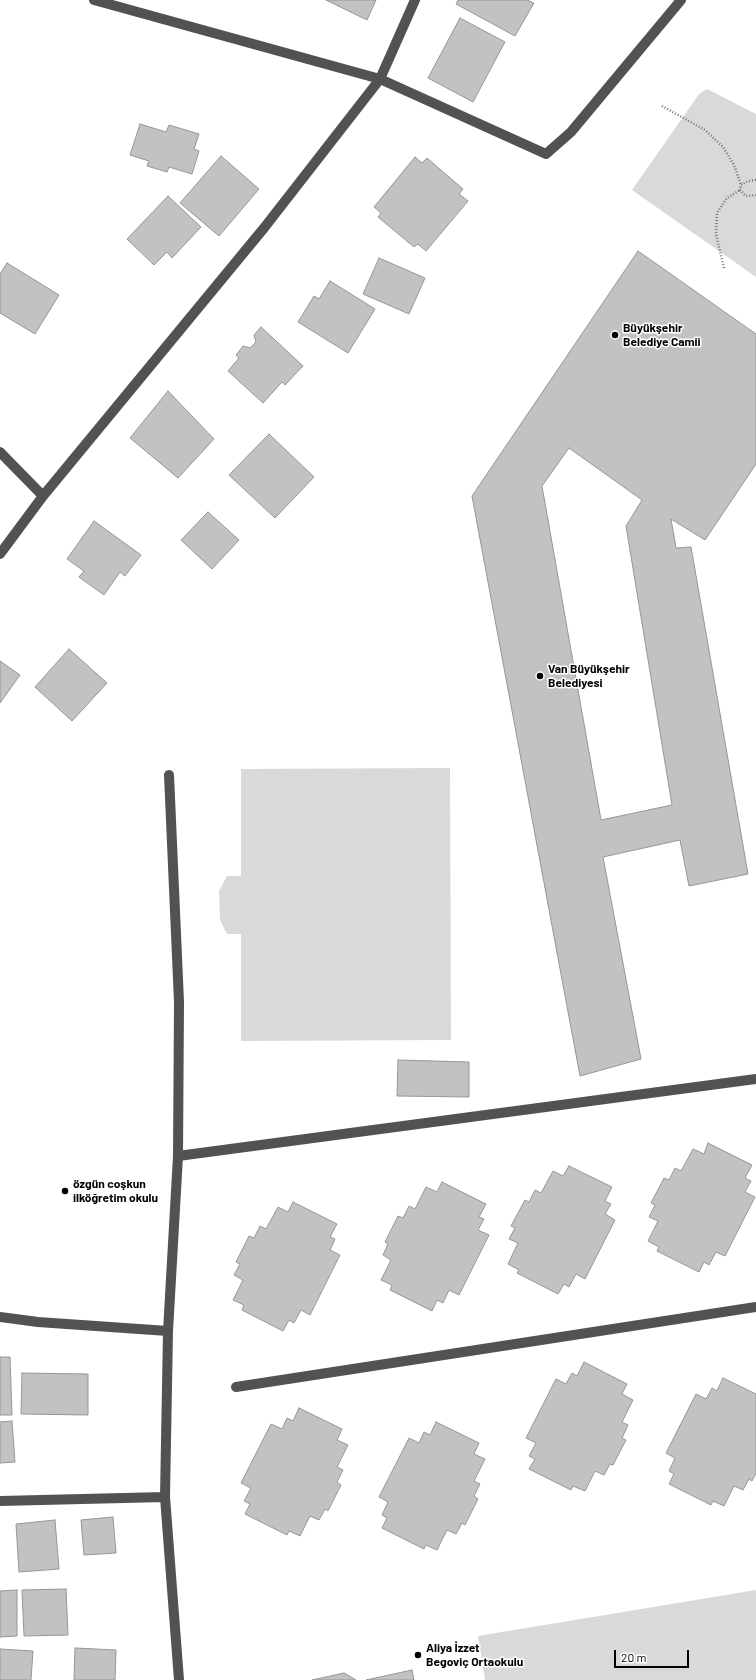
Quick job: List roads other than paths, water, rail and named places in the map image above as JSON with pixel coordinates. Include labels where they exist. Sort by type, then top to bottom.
[{"type":"street","points":[[94,0],[380,79],[546,154],[571,132],[681,0]]},
{"type":"street","points":[[0,554],[43,496],[264,228],[380,79],[415,0]]},
{"type":"street","points":[[0,452],[43,496]]},
{"type":"street","points":[[169,775],[180,1002],[178,1156],[168,1331],[165,1497],[179,1680]]},
{"type":"street","points":[[178,1156],[756,1079]]},
{"type":"street","points":[[236,1387],[756,1307]]},
{"type":"street","points":[[0,1317],[38,1322],[168,1331]]},
{"type":"street","points":[[0,1501],[165,1497]]},
{"type":"place","name":"Büyükşehir Belediye Camii","points":[[615,335]]},
{"type":"place","name":"Van Büyükşehir Belediyesi","points":[[540,676]]},
{"type":"place","name":"özgün coşkun ilköğretim okulu","points":[[65,1191]]},
{"type":"place","name":"Aliya İzzet Begoviç Ortaokulu","points":[[418,1655]]}]
